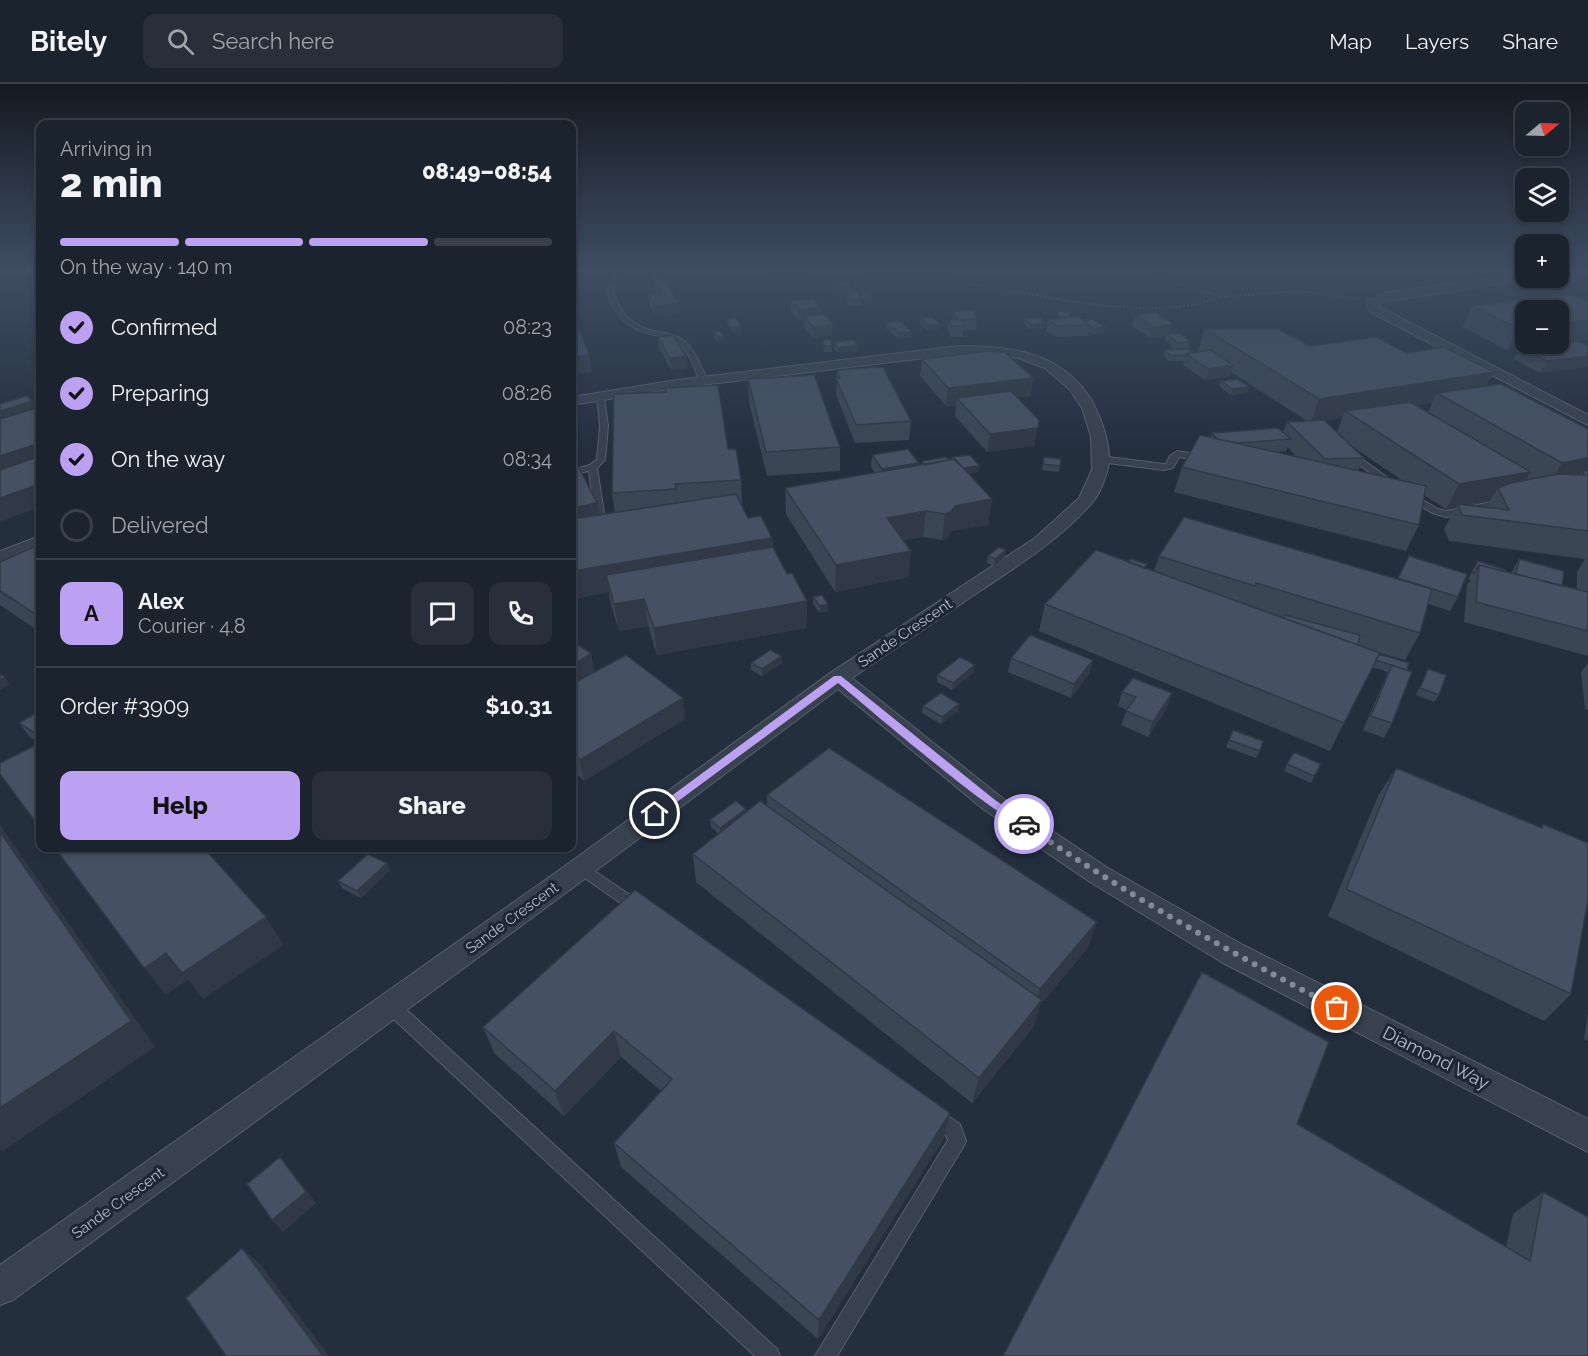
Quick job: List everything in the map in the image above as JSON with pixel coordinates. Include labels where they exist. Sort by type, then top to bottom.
[{"type":"street","points":[[1412,330],[1588,421]]},
{"type":"street","name":"Sande Crescent","points":[[0,1287],[581,868],[838,678],[1041,542],[1086,500],[1100,470],[1099,437],[1089,408],[1076,387],[1050,364],[1021,354],[996,350],[958,350],[704,381],[576,400]]},
{"type":"street","points":[[0,558],[36,543]]},
{"type":"street","name":"Diamond Way","points":[[838,678],[992,802],[1099,875],[1233,954],[1588,1136]]},
{"type":"lane","points":[[643,330],[678,339],[684,344],[704,381]]},
{"type":"lane","points":[[576,471],[593,467],[601,460],[604,426],[600,397]]},
{"type":"lane","points":[[1340,449],[1435,511],[1446,514],[1512,501]]},
{"type":"lane","points":[[1100,459],[1158,467],[1170,466],[1177,454],[1211,459]]},
{"type":"lane","points":[[593,467],[599,513]]},
{"type":"lane","points":[[581,868],[650,916]]},
{"type":"lane","points":[[391,1006],[770,1356]]},
{"type":"lane","points":[[825,1356],[957,1141],[954,1130],[924,1109]]},
{"type":"building","points":[[576,330],[580,330],[589,355],[576,357]]},
{"type":"building","points":[[896,330],[912,332],[899,333]]},
{"type":"building","points":[[1207,330],[1281,330],[1310,346],[1376,337],[1407,353],[1444,347],[1494,372],[1319,399]]},
{"type":"building","points":[[720,331],[724,336],[718,337],[714,332]]},
{"type":"building","points":[[1180,333],[1190,342],[1177,343],[1167,334]]},
{"type":"building","points":[[673,335],[686,356],[670,358],[658,337]]},
{"type":"building","points":[[831,339],[832,346],[824,346],[823,340]]},
{"type":"building","points":[[853,340],[858,345],[838,348],[834,342]]},
{"type":"building","points":[[1578,341],[1588,346],[1588,356],[1547,361],[1532,354],[1569,354],[1569,342]]},
{"type":"building","points":[[1189,349],[1192,353],[1170,356],[1165,350]]},
{"type":"building","points":[[1210,350],[1233,365],[1209,369],[1186,354]]},
{"type":"building","points":[[988,351],[1005,352],[1033,378],[948,388],[922,359]]},
{"type":"building","points":[[883,367],[911,421],[856,425],[836,378],[840,378],[837,370]]},
{"type":"building","points":[[814,375],[840,447],[766,452],[748,379]]},
{"type":"building","points":[[1237,379],[1249,387],[1232,389],[1221,381]]},
{"type":"building","points":[[1501,384],[1588,429],[1588,458],[1562,463],[1437,393]]},
{"type":"building","points":[[718,385],[728,449],[736,449],[741,480],[675,484],[676,489],[612,493],[614,394],[666,392],[666,388]]},
{"type":"building","points":[[1011,391],[1039,420],[1038,428],[990,434],[957,398]]},
{"type":"building","points":[[26,396],[33,401],[0,411],[0,404]]},
{"type":"building","points":[[1410,402],[1531,472],[1459,484],[1345,411]]},
{"type":"building","points":[[36,408],[36,444],[0,456],[0,419]]},
{"type":"building","points":[[1324,420],[1364,458],[1325,459],[1287,422]]},
{"type":"building","points":[[1278,428],[1291,439],[1238,443],[1217,439],[1212,433]]},
{"type":"building","points":[[1200,435],[1426,486],[1419,525],[1182,467]]},
{"type":"building","points":[[908,449],[919,463],[882,469],[872,455]]},
{"type":"building","points":[[970,455],[980,466],[963,468],[952,457]]},
{"type":"building","points":[[36,457],[36,485],[0,498],[0,470]]},
{"type":"building","points":[[946,457],[949,460],[925,465],[922,461]]},
{"type":"building","points":[[1044,457],[1061,459],[1060,466],[1043,464]]},
{"type":"building","points":[[955,459],[992,499],[955,506],[951,512],[945,514],[926,511],[887,518],[911,551],[836,565],[785,488]]},
{"type":"building","points":[[576,462],[597,503],[576,507]]},
{"type":"building","points":[[1588,470],[1588,531],[1462,515],[1458,504],[1509,510],[1498,488],[1511,483],[1557,474],[1585,475],[1582,471]]},
{"type":"building","points":[[736,494],[748,518],[761,516],[772,538],[576,571],[576,518]]},
{"type":"building","points":[[1184,517],[1432,589],[1420,633],[1159,556]]},
{"type":"building","points":[[36,546],[36,614],[0,591],[0,562]]},
{"type":"building","points":[[773,547],[787,574],[792,573],[807,601],[654,628],[644,599],[614,604],[606,575]]},
{"type":"building","points":[[999,547],[1006,550],[995,559],[988,556]]},
{"type":"building","points":[[1096,550],[1380,653],[1344,723],[1045,604]]},
{"type":"building","points":[[1409,556],[1467,574],[1458,597],[1398,578]]},
{"type":"building","points":[[1131,559],[1147,564],[1144,568],[1128,562]]},
{"type":"building","points":[[1519,559],[1564,571],[1562,586],[1516,574]]},
{"type":"building","points":[[1478,561],[1506,570],[1506,572],[1479,565],[1474,573],[1472,572]]},
{"type":"building","points":[[1479,565],[1588,592],[1588,631],[1476,602]]},
{"type":"building","points":[[822,595],[828,604],[820,606],[813,597]]},
{"type":"building","points":[[1285,615],[1360,635],[1358,645],[1284,618]]},
{"type":"building","points":[[1030,635],[1093,660],[1074,684],[1011,658]]},
{"type":"building","points":[[576,644],[591,653],[576,663]]},
{"type":"building","points":[[770,650],[782,656],[762,669],[751,663]]},
{"type":"building","points":[[1379,654],[1409,663],[1407,670],[1376,660]]},
{"type":"building","points":[[626,655],[683,698],[580,760],[576,756],[576,682]]},
{"type":"building","points":[[960,657],[975,665],[953,683],[937,675]]},
{"type":"building","points":[[1392,665],[1412,672],[1392,723],[1371,716]]},
{"type":"building","points":[[1428,669],[1446,675],[1439,695],[1420,688]]},
{"type":"building","points":[[1133,678],[1172,693],[1153,722],[1126,711],[1136,697],[1122,692]]},
{"type":"building","points":[[941,693],[959,704],[942,717],[923,706]]},
{"type":"building","points":[[36,713],[36,734],[19,723]]},
{"type":"building","points":[[1233,730],[1263,741],[1260,751],[1229,740]]},
{"type":"building","points":[[36,745],[36,823],[0,774],[0,763]]},
{"type":"building","points":[[829,748],[1097,922],[1040,989],[767,795]]},
{"type":"building","points":[[1294,752],[1321,764],[1314,776],[1287,764]]},
{"type":"building","points":[[1396,768],[1542,828],[1543,824],[1588,843],[1588,900],[1571,994],[1346,889]]},
{"type":"building","points":[[736,801],[746,809],[720,828],[710,820]]},
{"type":"building","points":[[760,801],[1042,1000],[979,1078],[693,854]]},
{"type":"building","points":[[0,832],[131,1021],[0,1108]]},
{"type":"building","points":[[58,852],[208,852],[266,917],[182,973],[166,953],[144,968]]},
{"type":"building","points":[[368,854],[387,863],[357,891],[338,881]]},
{"type":"building","points":[[635,890],[950,1113],[819,1320],[614,1143],[672,1079],[614,1031],[555,1091],[483,1027]]},
{"type":"building","points":[[1202,972],[1329,1042],[1297,1124],[1530,1261],[1543,1192],[1588,1217],[1588,1356],[1003,1356]]},
{"type":"building","points":[[280,1157],[306,1192],[272,1220],[247,1184]]},
{"type":"building","points":[[242,1248],[323,1356],[226,1356],[186,1298]]},
{"type":"way so far","points":[[1024,824],[1099,875],[1233,954],[1337,1008]]},
{"type":"route","points":[[655,814],[838,678],[992,802],[1024,824]]}]
